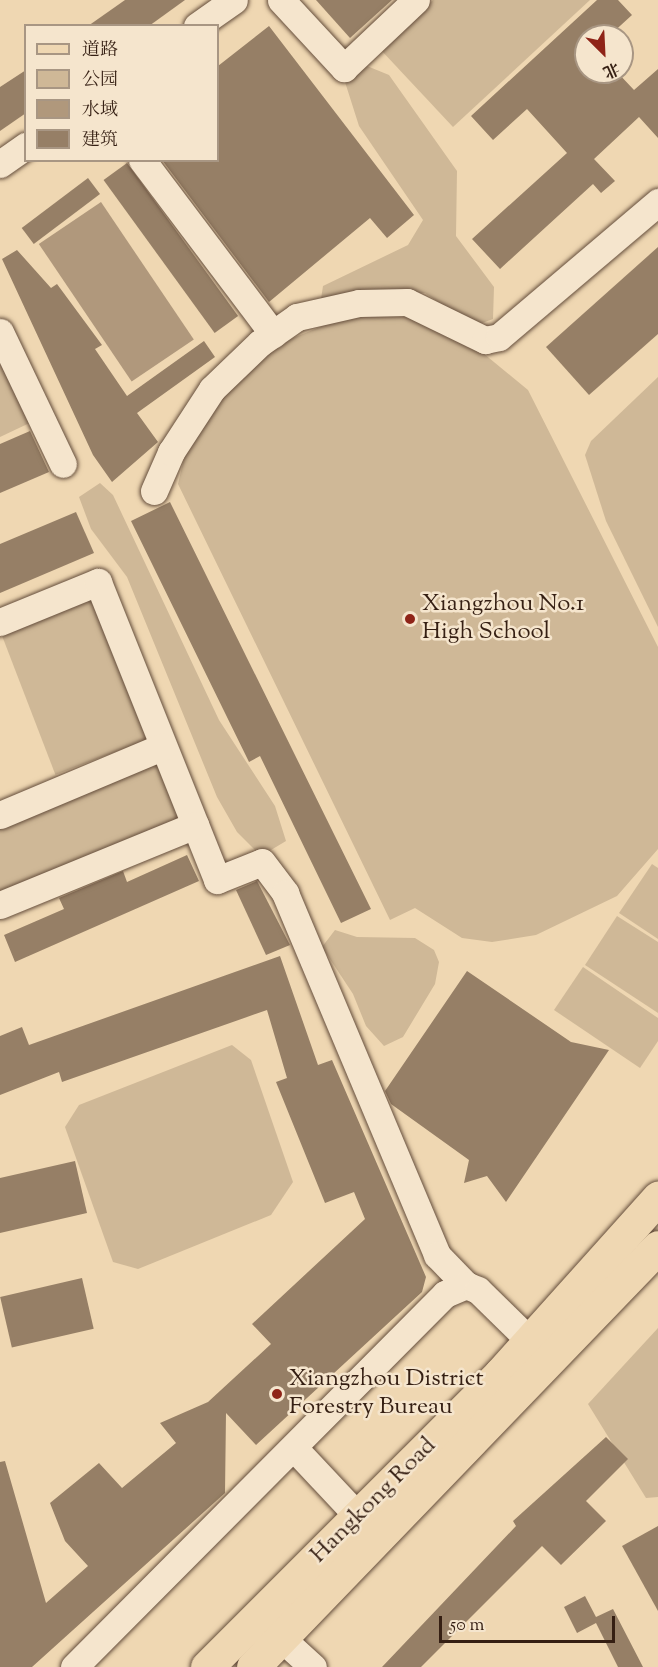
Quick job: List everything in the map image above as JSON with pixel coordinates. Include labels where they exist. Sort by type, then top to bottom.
[{"type":"main road","name":"Hangkong Road","points":[[207,1667],[530,1341],[658,1198]]},
{"type":"main road","name":"Hangkong Road","points":[[253,1667],[658,1247]]},
{"type":"street","points":[[200,24],[234,0]]},
{"type":"street","points":[[281,0],[344,68],[416,0]]},
{"type":"street","points":[[0,164],[24,147]]},
{"type":"street","points":[[144,162],[273,334]]},
{"type":"street","points":[[154,492],[171,452],[212,389],[273,334],[297,317],[359,303],[407,302],[485,340],[499,337],[658,202]]},
{"type":"street","points":[[0,332],[63,464]]},
{"type":"street","points":[[0,622],[98,582],[217,880],[262,861],[285,893],[437,1255],[466,1285],[478,1290],[530,1341]]},
{"type":"street","points":[[0,815],[162,747]]},
{"type":"street","points":[[0,905],[195,825]]},
{"type":"street","points":[[74,1667],[295,1449],[445,1294],[466,1285]]},
{"type":"street","points":[[295,1449],[358,1516]]},
{"type":"street","points":[[281,1638],[313,1667]]},
{"type":"green space","points":[[433,0],[590,0],[453,127],[380,49]]},
{"type":"green space","points":[[367,66],[389,75],[457,171],[456,236],[494,287],[493,319],[474,326],[425,293],[321,299],[323,286],[408,245],[423,220],[359,126],[345,82]]},
{"type":"green space","points":[[391,315],[426,319],[466,339],[528,390],[658,647],[658,849],[617,896],[536,935],[492,942],[462,938],[415,908],[390,920],[178,484],[185,454],[208,419],[237,377],[271,347],[347,316]]},
{"type":"green space","points":[[0,345],[38,419],[0,437]]},
{"type":"green space","points":[[658,377],[658,627],[606,521],[585,455],[591,441]]},
{"type":"green space","points":[[100,483],[113,495],[219,720],[275,806],[286,841],[266,853],[257,852],[237,832],[217,797],[127,577],[91,529],[79,497]]},
{"type":"green space","points":[[91,594],[147,740],[55,775],[0,629]]},
{"type":"green space","points":[[162,747],[195,825],[0,905],[0,815]]},
{"type":"green space","points":[[652,864],[658,868],[658,939],[619,913]]},
{"type":"green space","points":[[617,916],[658,942],[658,1013],[585,965]]},
{"type":"green space","points":[[335,930],[357,937],[415,938],[434,950],[439,962],[435,984],[403,1037],[384,1046],[366,1026],[353,994],[322,947]]},
{"type":"green space","points":[[583,967],[658,1018],[658,1041],[640,1068],[554,1010]]},
{"type":"green space","points":[[232,1045],[251,1060],[293,1182],[271,1215],[138,1269],[113,1262],[65,1127],[79,1105]]},
{"type":"green space","points":[[658,1328],[658,1497],[646,1498],[588,1404]]},
{"type":"water","points":[[101,202],[194,340],[132,382],[39,244]]},
{"type":"building","points":[[125,0],[185,0],[152,24],[91,24]]},
{"type":"building","points":[[316,0],[392,0],[350,38]]},
{"type":"building","points":[[597,0],[618,0],[632,15],[622,24],[574,24],[574,84],[628,84],[634,90],[658,69],[658,138],[639,117],[594,159],[615,181],[601,193],[593,184],[500,269],[472,239],[567,153],[527,109],[493,140],[471,116]]},
{"type":"building","points":[[269,26],[414,215],[387,238],[370,218],[269,302],[164,162],[219,162],[219,65]]},
{"type":"building","points":[[24,71],[24,114],[0,131],[0,87]]},
{"type":"building","points":[[127,163],[238,316],[215,333],[104,180]]},
{"type":"building","points":[[88,178],[100,194],[34,244],[22,228]]},
{"type":"building","points":[[658,247],[658,334],[589,395],[546,347]]},
{"type":"building","points":[[17,250],[51,288],[57,284],[102,345],[95,349],[127,396],[204,341],[215,357],[137,413],[158,442],[112,482],[93,455],[2,259]]},
{"type":"building","points":[[30,431],[49,472],[0,493],[0,444]]},
{"type":"building","points":[[170,502],[371,909],[341,923],[260,756],[249,762],[131,521]]},
{"type":"building","points":[[76,512],[94,553],[0,593],[0,544]]},
{"type":"building","points":[[187,855],[199,881],[15,962],[4,935],[64,909],[59,898],[123,871],[127,882]]},
{"type":"building","points":[[257,881],[290,945],[266,955],[236,890]]},
{"type":"building","points":[[280,956],[318,1065],[332,1060],[426,1277],[422,1292],[256,1445],[226,1413],[225,1493],[32,1667],[0,1667],[0,1462],[5,1461],[46,1603],[88,1566],[65,1541],[50,1503],[99,1463],[122,1488],[176,1443],[160,1423],[208,1402],[271,1344],[252,1324],[365,1219],[354,1192],[325,1203],[276,1082],[287,1078],[267,1010],[62,1082],[59,1072],[0,1095],[0,1036],[22,1027],[29,1045]]},
{"type":"building","points":[[467,971],[571,1042],[609,1050],[506,1202],[487,1176],[464,1183],[469,1160],[391,1104],[385,1091]]},
{"type":"building","points":[[75,1161],[87,1213],[0,1233],[0,1178]]},
{"type":"building","points":[[82,1278],[94,1329],[12,1348],[0,1297]]},
{"type":"building","points":[[606,1437],[628,1459],[586,1501],[606,1521],[561,1565],[542,1546],[421,1667],[382,1667],[516,1526],[513,1521]]},
{"type":"building","points":[[658,1526],[658,1611],[622,1546]]},
{"type":"building","points":[[585,1596],[596,1617],[613,1609],[643,1667],[618,1667],[596,1623],[577,1633],[564,1607]]},
{"type":"place","name":"Xiangzhou No.1 High School","points":[[410,619]]},
{"type":"place","name":"Xiangzhou District Forestry Bureau","points":[[277,1394]]}]
